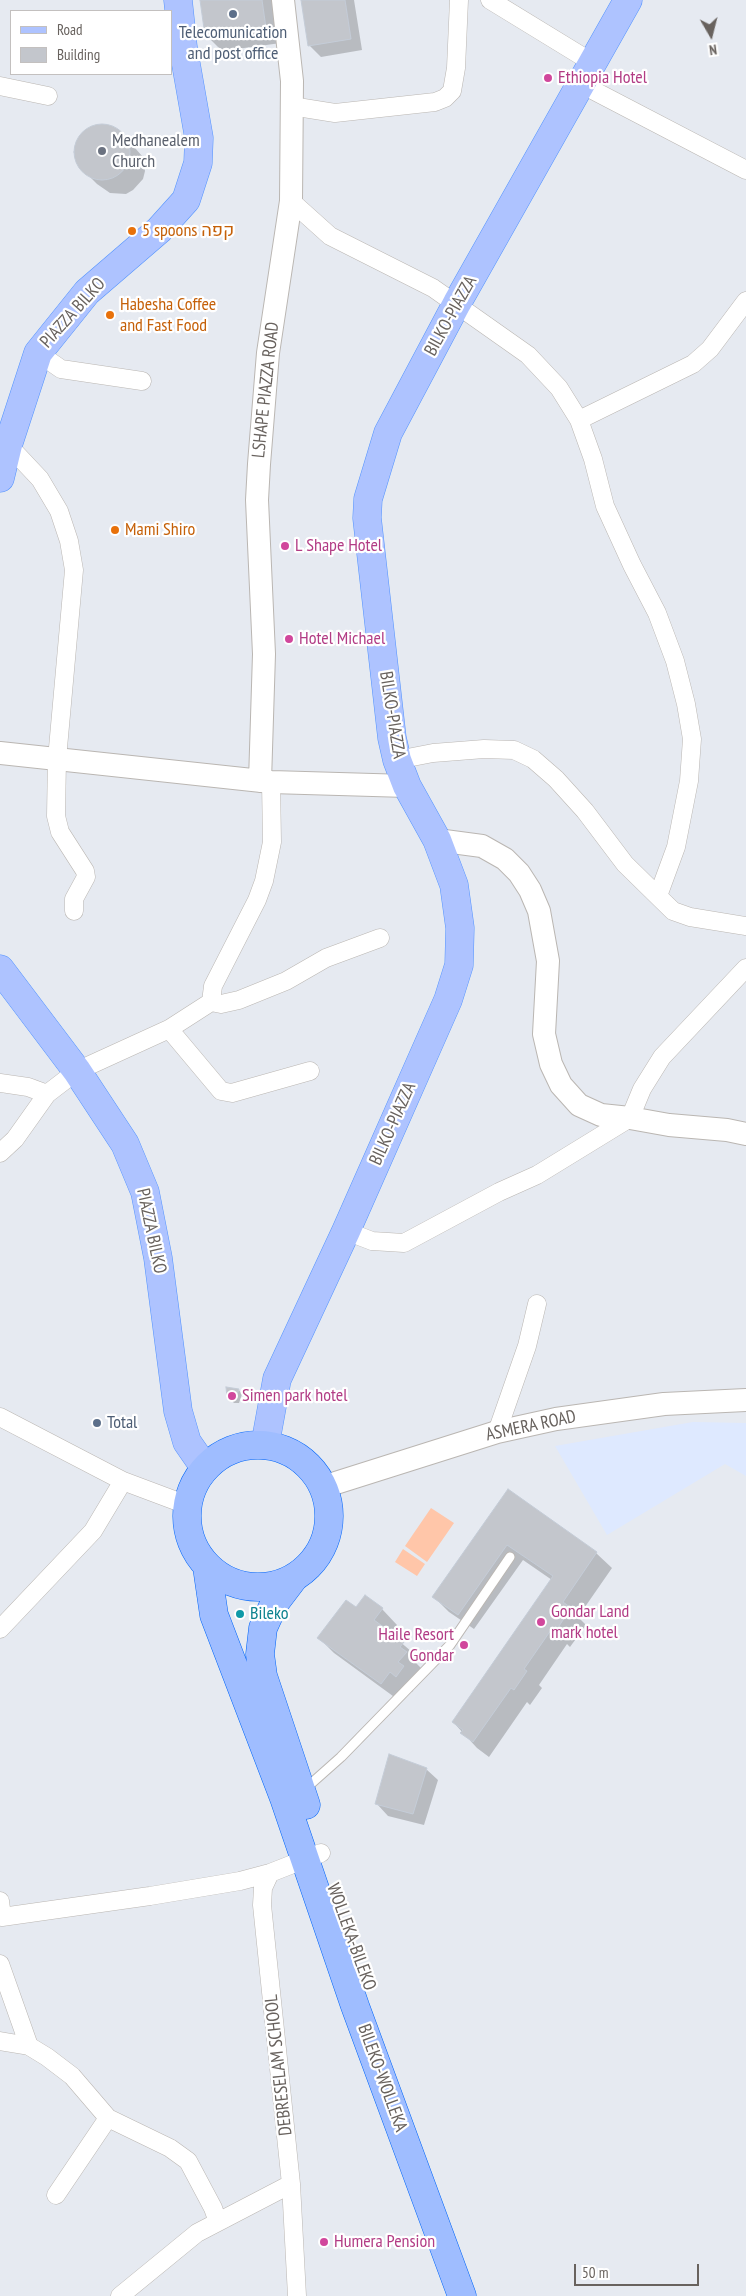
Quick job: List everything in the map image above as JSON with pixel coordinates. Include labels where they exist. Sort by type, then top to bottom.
[{"type":"highway","points":[[265,1444],[281,1447],[295,1455],[312,1469],[323,1487],[329,1507],[329,1528],[324,1542],[310,1566],[293,1578],[271,1586],[248,1587],[226,1580],[207,1567],[194,1548],[187,1528],[187,1505],[193,1485],[205,1468],[219,1456],[236,1448],[265,1444]]},
{"type":"highway","name":"BILEKO-WOLLEKA","points":[[207,1567],[214,1614],[244,1689],[293,1795],[313,1857],[355,2006],[447,2227],[462,2296]]},
{"type":"highway","points":[[293,1578],[274,1604],[263,1628],[260,1654],[263,1676],[293,1795]]},
{"type":"highway","points":[[447,2227],[482,2296]]},
{"type":"main road","name":"PIAZZA BILKO","points":[[0,478],[4,444],[38,353],[87,292],[159,230],[186,200],[198,163],[199,138],[178,0]]},
{"type":"main road","name":"BILKO-PIAZZA","points":[[265,1444],[277,1378],[346,1231],[448,1000],[459,965],[460,928],[454,885],[438,840],[407,786],[397,760],[391,728],[367,518],[368,499],[388,433],[457,303],[628,0]]},
{"type":"main road","name":"PIAZZA BILKO","points":[[0,968],[77,1071],[125,1144],[145,1192],[158,1258],[178,1411],[187,1442],[205,1468]]},
{"type":"street","name":"LSHAPE PIAZZA ROAD","points":[[266,782],[264,654],[258,500],[268,353],[291,201],[292,81],[283,0]]},
{"type":"street","points":[[292,106],[335,113],[435,102],[445,98],[452,91],[456,68],[459,0]]},
{"type":"street","points":[[490,0],[587,73],[746,170]]},
{"type":"street","points":[[0,86],[48,96]]},
{"type":"street","points":[[291,201],[330,236],[433,288],[457,303],[528,356],[559,388],[579,420],[593,459],[605,506],[632,566],[657,613],[675,661],[686,704],[692,739],[689,781],[676,848],[658,896]]},
{"type":"street","points":[[579,420],[694,364],[710,348],[746,302]]},
{"type":"street","points":[[38,353],[61,369],[142,381]]},
{"type":"street","points":[[4,444],[40,479],[59,511],[69,540],[74,570],[57,759],[57,824],[60,832],[85,871],[86,877],[74,898],[74,911]]},
{"type":"street","points":[[397,760],[434,753],[484,749],[514,750],[533,759],[556,779],[584,811],[625,864],[673,911],[690,917],[746,926]]},
{"type":"street","points":[[0,753],[266,782],[407,786]]},
{"type":"street","points":[[211,1002],[213,986],[257,900],[264,881],[272,842],[266,782]]},
{"type":"street","points":[[438,840],[482,846],[505,859],[519,873],[530,890],[539,911],[546,953],[544,1034],[551,1064],[561,1085],[579,1105],[601,1115],[746,1134]]},
{"type":"street","points":[[0,1153],[15,1139],[47,1094],[77,1071],[169,1029],[211,1002],[221,1004],[239,1000],[286,981],[326,958],[380,938]]},
{"type":"street","points":[[346,1231],[372,1241],[404,1243],[499,1192],[537,1175],[630,1118],[642,1090],[662,1057],[746,968]]},
{"type":"street","points":[[169,1029],[220,1091],[232,1093],[310,1071]]},
{"type":"street","points":[[0,1083],[28,1087],[47,1094]]},
{"type":"street","points":[[497,1432],[527,1346],[537,1304]]},
{"type":"street","name":"ASMERA ROAD","points":[[323,1487],[497,1432],[556,1419],[664,1404],[746,1400]]},
{"type":"street","points":[[0,1417],[123,1481],[187,1505]]},
{"type":"street","points":[[2,1621],[92,1531],[123,1481]]},
{"type":"street","points":[[1,1914],[150,1896],[240,1881],[270,1873],[313,1857]]},
{"type":"street","name":"DEBRESELAM SCHOOL","points":[[270,1873],[263,1888],[262,1905],[291,2184],[297,2296]]},
{"type":"street","points":[[0,1964],[29,2046]]},
{"type":"street","points":[[0,2041],[29,2046],[72,2076],[108,2118],[170,2148],[188,2161],[214,2208],[218,2222]]},
{"type":"street","points":[[56,2194],[108,2118]]},
{"type":"street","points":[[120,2296],[198,2233],[291,2184]]},
{"type":"lane","points":[[293,1795],[341,1757],[450,1645],[510,1557]]},
{"type":"shaded area","points":[[693,1422],[746,1423],[746,1476],[725,1464],[607,1535],[555,1446]]},
{"type":"shaded area","points":[[431,1508],[454,1523],[427,1562],[405,1546]]},
{"type":"shaded area","points":[[403,1549],[425,1564],[417,1576],[395,1562]]},
{"type":"building","name":"Telecomunication and post office","points":[[200,0],[262,0],[266,28],[205,36]]},
{"type":"building","points":[[301,0],[345,0],[351,39],[308,46]]},
{"type":"building","name":"Medhanealem Church","points":[[102,124],[113,126],[122,132],[128,141],[130,152],[128,163],[122,172],[113,178],[102,180],[91,178],[82,172],[76,163],[74,152],[76,141],[82,132],[91,126]]},
{"type":"building","name":"Simen park hotel","points":[[226,1387],[239,1389],[235,1400],[227,1398]]},
{"type":"building","name":"Gondar Land mark hotel","points":[[508,1489],[597,1552],[563,1602],[571,1608],[555,1632],[551,1630],[524,1669],[527,1671],[514,1690],[511,1688],[473,1742],[460,1733],[463,1730],[452,1722],[553,1576],[507,1545],[458,1615],[432,1597]]},
{"type":"building","points":[[365,1595],[383,1608],[374,1620],[404,1642],[400,1647],[407,1652],[398,1662],[404,1666],[396,1677],[390,1672],[381,1684],[317,1638],[346,1600],[356,1607]]},
{"type":"building","points":[[389,1754],[427,1768],[413,1814],[375,1804]]},
{"type":"place","name":"Telecomunication and post office","points":[[233,14]]},
{"type":"place","name":"Ethiopia Hotel","points":[[548,78]]},
{"type":"place","name":"Medhanealem Church","points":[[102,151]]},
{"type":"place","name":"5 spoons קפה","points":[[132,231]]},
{"type":"place","name":"Habesha Coffee and Fast Food","points":[[110,315]]},
{"type":"place","name":"Mami Shiro","points":[[115,530]]},
{"type":"place","name":"L Shape Hotel","points":[[285,546]]},
{"type":"place","name":"Hotel Michael","points":[[289,639]]},
{"type":"place","name":"Simen park hotel","points":[[232,1396]]},
{"type":"place","name":"Total","points":[[97,1423]]},
{"type":"place","name":"Bileko","points":[[240,1614]]},
{"type":"place","name":"Gondar Land mark hotel","points":[[541,1622]]},
{"type":"place","name":"Haile Resort Gondar","points":[[464,1645]]},
{"type":"place","name":"Humera Pension","points":[[324,2242]]}]
